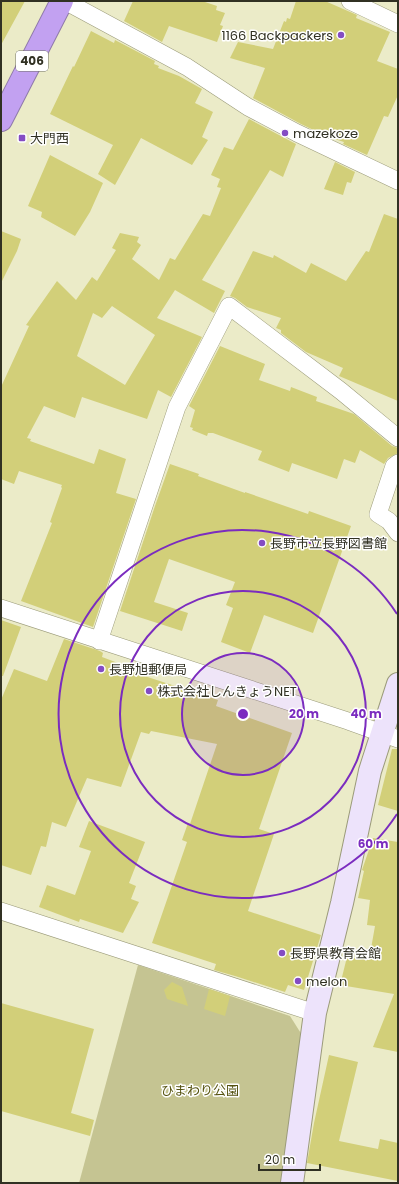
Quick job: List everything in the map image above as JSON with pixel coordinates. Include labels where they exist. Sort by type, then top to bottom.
[{"type":"highway","name":"406","points":[[1,120],[63,1]]},
{"type":"street","points":[[63,1],[187,67],[248,107],[398,181]]},
{"type":"street","points":[[350,1],[398,24]]},
{"type":"street","points":[[99,641],[177,407],[228,306],[341,391],[398,438]]},
{"type":"street","points":[[398,463],[394,466],[378,514],[389,521],[398,533]]},
{"type":"street","points":[[1,608],[390,736]]},
{"type":"street","points":[[292,1183],[315,1013],[342,902],[370,771],[390,736],[398,684]]},
{"type":"street","points":[[1,911],[315,1013]]},
{"type":"green space","name":"ひまわり公園","points":[[138,965],[290,1016],[302,1035],[281,1183],[79,1183]]},
{"type":"building","points":[[1,1],[25,1],[1,45]]},
{"type":"building","points":[[133,1],[202,1],[217,6],[216,10],[225,13],[220,25],[223,26],[217,42],[169,26],[162,42],[124,21]]},
{"type":"building","points":[[296,1],[325,1],[357,15],[356,18],[390,32],[377,61],[398,69],[398,95],[388,117],[384,116],[367,155],[343,144],[344,142],[328,137],[301,124],[253,98],[265,68],[230,58],[238,42],[273,49],[284,21],[286,22],[287,18],[290,19]]},
{"type":"building","points":[[91,31],[114,43],[115,40],[155,61],[154,64],[159,66],[158,68],[179,76],[202,89],[195,103],[213,112],[202,137],[208,140],[192,165],[141,138],[115,185],[98,174],[113,145],[50,114]]},
{"type":"building","points":[[249,119],[296,144],[283,177],[270,170],[202,280],[225,291],[214,313],[175,290],[157,318],[202,337],[171,397],[158,390],[147,419],[82,397],[75,418],[44,406],[27,438],[31,439],[30,441],[94,464],[99,449],[126,459],[116,493],[136,499],[93,627],[21,601],[52,523],[50,522],[62,488],[62,485],[19,471],[14,484],[1,479],[1,387],[29,326],[26,325],[57,281],[76,300],[92,277],[97,281],[116,250],[112,248],[120,233],[139,237],[137,242],[141,245],[132,259],[159,280],[170,258],[175,260],[203,214],[210,216],[221,188],[217,187],[220,179],[211,175],[224,147],[233,150]],"holes":[[[112,306],[155,335],[125,385],[77,356],[93,313],[102,318]]]},
{"type":"building","points":[[50,155],[103,183],[90,212],[75,236],[41,217],[42,212],[28,206]]},
{"type":"building","points":[[335,162],[355,172],[351,183],[347,182],[343,195],[324,189]]},
{"type":"building","points":[[384,214],[398,219],[398,401],[339,376],[343,368],[306,352],[281,333],[281,330],[276,328],[281,318],[247,307],[230,296],[253,251],[273,258],[274,255],[306,273],[311,263],[346,281],[366,251],[369,252]]},
{"type":"building","points":[[1,231],[21,239],[17,251],[1,283]]},
{"type":"building","points":[[220,346],[265,364],[259,380],[290,391],[291,387],[317,397],[316,401],[354,414],[392,446],[398,448],[398,453],[388,458],[384,464],[360,450],[355,463],[344,459],[337,479],[292,463],[289,472],[258,460],[262,451],[213,433],[208,433],[207,436],[192,430],[193,428],[190,427],[195,410],[189,406]]},
{"type":"building","name":"長野市立長野図書館","points":[[170,464],[245,493],[308,514],[309,511],[351,526],[313,633],[264,615],[250,653],[221,642],[233,608],[226,605],[235,582],[169,559],[154,602],[188,613],[182,631],[120,611]]},
{"type":"building","points":[[1,620],[21,627],[3,676],[1,676]]},
{"type":"building","points":[[64,639],[100,651],[103,653],[102,657],[118,663],[117,667],[218,700],[216,706],[292,733],[259,829],[274,834],[248,911],[321,935],[304,990],[288,985],[285,992],[214,970],[216,964],[152,943],[187,842],[182,840],[188,823],[190,824],[217,744],[151,731],[149,734],[141,732],[121,787],[87,778],[66,827],[52,822],[46,847],[41,846],[31,875],[1,865],[1,700],[14,669],[47,681]]},
{"type":"building","points":[[392,749],[398,749],[398,811],[378,805]]},
{"type":"building","points":[[89,821],[145,842],[129,883],[136,886],[131,899],[139,902],[123,933],[80,919],[79,922],[39,907],[47,885],[75,895],[91,851],[79,847]]},
{"type":"building","points":[[373,838],[398,842],[398,1052],[373,1047],[394,994],[340,985],[347,957],[369,960],[375,926],[367,925],[370,900],[358,898],[364,871],[362,870]]},
{"type":"building","points":[[172,982],[182,987],[188,1006],[167,999],[164,990]]},
{"type":"building","points":[[209,989],[230,996],[225,1016],[204,1009]]},
{"type":"building","points":[[1,1003],[94,1029],[71,1113],[94,1120],[90,1136],[1,1111]]},
{"type":"building","points":[[329,1055],[358,1062],[339,1141],[378,1149],[380,1139],[398,1143],[398,1181],[307,1163]]},
{"type":"place","name":"1166 Backpackers","points":[[341,35]]},
{"type":"place","name":"mazekoze","points":[[285,133]]},
{"type":"place","name":"大門西","points":[[22,138]]},
{"type":"place","name":"長野市立長野図書館","points":[[262,543]]},
{"type":"place","name":"長野旭郵便局","points":[[101,669]]},
{"type":"place","name":"株式会社しんきょうNET","points":[[149,691]]},
{"type":"place","name":"長野県教育会館","points":[[282,953]]},
{"type":"place","name":"melon","points":[[298,981]]}]
